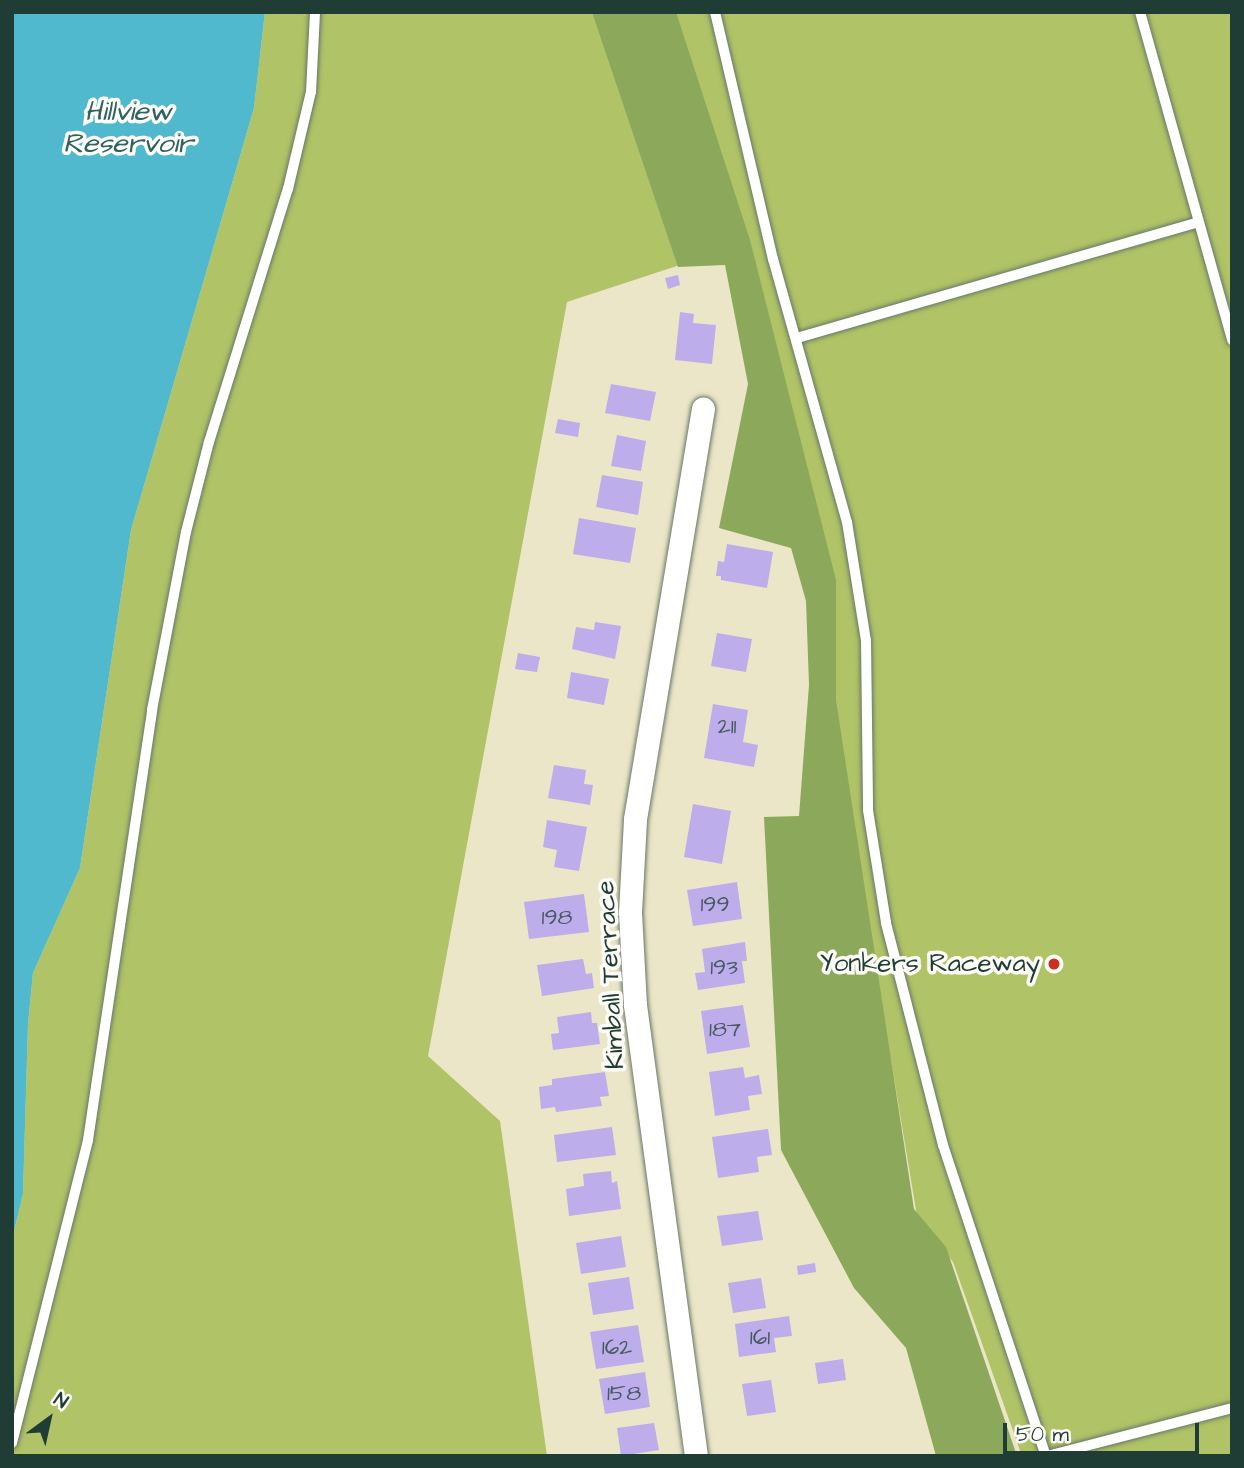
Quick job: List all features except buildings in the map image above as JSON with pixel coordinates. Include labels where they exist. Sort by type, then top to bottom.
[{"type":"street","name":"Kimball Terrace","points":[[696,1456],[635,1005],[630,912],[635,819],[703,409]]},
{"type":"lane","points":[[12,1443],[88,1140],[152,710],[186,532],[209,442],[289,189],[310,92],[315,12]]},
{"type":"lane","points":[[715,12],[773,259],[847,523],[866,640],[868,810],[886,923],[943,1145],[981,1268],[1046,1456],[1232,1408]]},
{"type":"lane","points":[[1140,12],[1232,340]]},
{"type":"lane","points":[[796,338],[1199,222]]},
{"type":"green space","points":[[265,12],[1232,12],[1232,1456],[1022,1456],[953,1262],[917,1216],[833,712],[747,243],[567,302],[428,1056],[500,1121],[547,1456],[12,1456],[12,1239],[23,1194],[28,1024],[33,973],[80,868],[131,530],[254,108]]},
{"type":"green space","points":[[592,12],[676,12],[750,240],[836,580],[836,700],[914,1209],[946,1247],[1017,1456],[936,1456],[906,1348],[854,1288],[781,1150],[764,817],[799,816],[809,685],[806,601],[791,548],[719,528],[748,384],[725,265],[678,267]]},
{"type":"water","name":"Hillview Reservoir","points":[[12,12],[265,12],[254,108],[131,530],[80,868],[33,973],[28,1024],[23,1194],[12,1239]]},
{"type":"place","name":"Yonkers Raceway","points":[[1054,964]]}]
